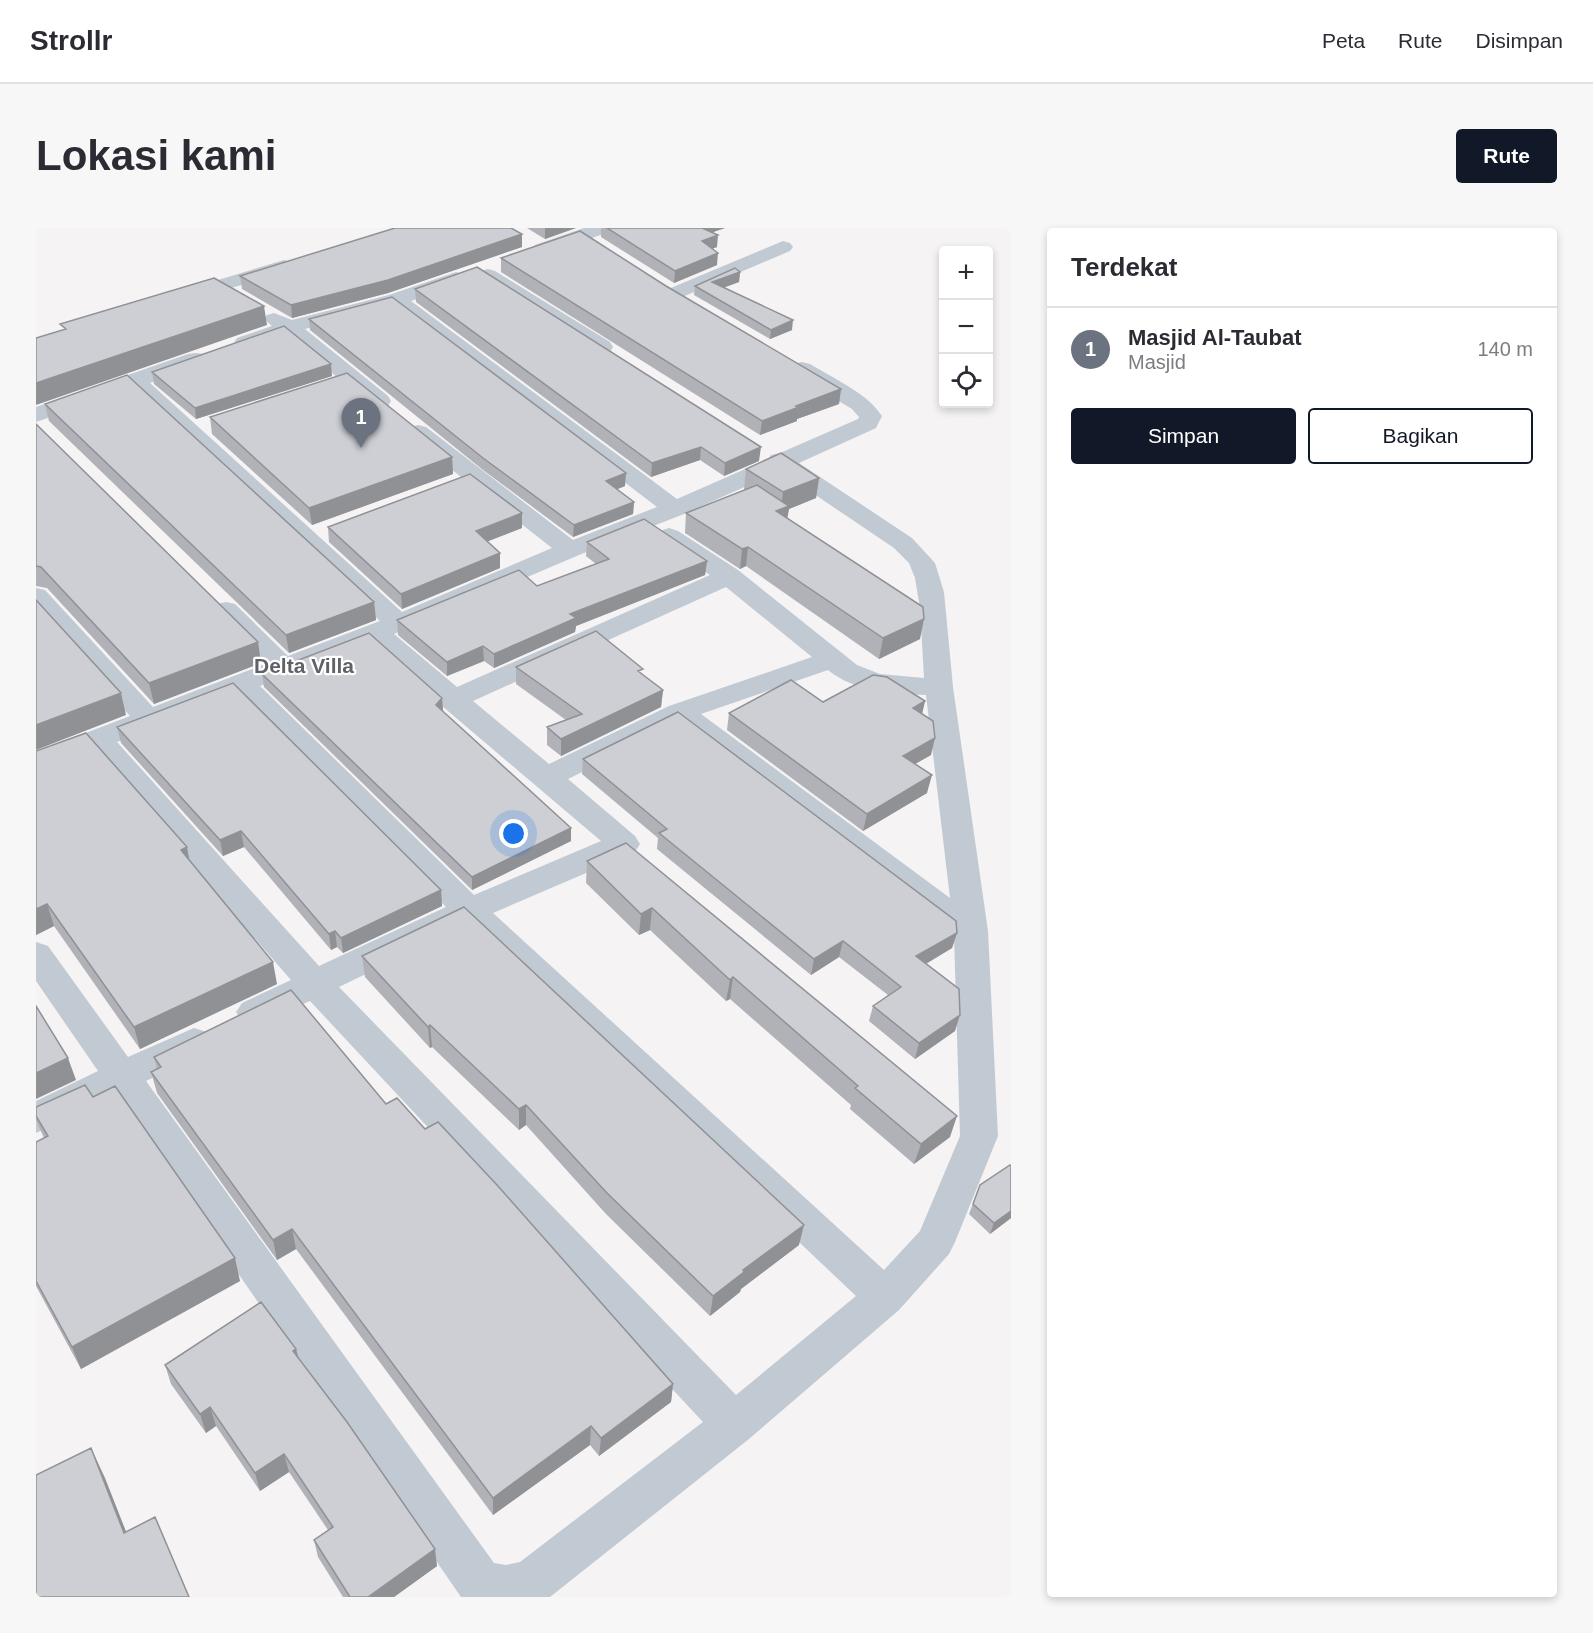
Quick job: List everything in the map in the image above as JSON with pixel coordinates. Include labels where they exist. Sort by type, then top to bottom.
[{"type":"street","points":[[532,248],[582,235],[603,238]]},
{"type":"street","points":[[673,294],[783,247]]},
{"type":"street","points":[[161,304],[307,259]]},
{"type":"street","points":[[39,424],[135,381],[289,327],[396,299],[501,262]]},
{"type":"street","points":[[479,269],[623,360]]},
{"type":"street","points":[[653,281],[692,305]]},
{"type":"street","points":[[218,286],[239,298]]},
{"type":"street","points":[[396,299],[675,509]]},
{"type":"street","points":[[259,310],[289,327],[342,382],[400,417],[463,481],[570,550]]},
{"type":"street","points":[[36,763],[99,741],[148,719],[386,628],[570,550],[675,509],[771,455],[868,423],[871,416],[860,404],[781,357]]},
{"type":"street","points":[[135,381],[203,428],[317,535],[386,628],[452,700],[548,777],[651,867]]},
{"type":"street","points":[[36,955],[478,1580],[498,1588],[515,1587],[534,1581],[734,1424],[885,1297],[935,1242],[979,1136],[971,931],[939,687],[931,588],[925,568],[917,556],[903,543],[771,455]]},
{"type":"street","points":[[646,520],[729,576],[831,659],[859,678],[895,685],[939,687]]},
{"type":"street","points":[[452,700],[729,576]]},
{"type":"street","points":[[206,591],[283,666]]},
{"type":"street","points":[[36,596],[48,626],[148,719]]},
{"type":"street","points":[[548,777],[679,711],[831,659]]},
{"type":"street","points":[[242,684],[469,910],[885,1297]]},
{"type":"street","points":[[679,711],[971,931]]},
{"type":"street","points":[[99,741],[314,983],[734,1424]]},
{"type":"street","points":[[36,1118],[469,910],[624,844]]},
{"type":"street","points":[[943,1106],[979,1136]]},
{"type":"building","points":[[395,228],[511,228],[522,234],[388,280],[291,305],[240,276]]},
{"type":"building","points":[[607,228],[702,228],[718,235],[702,241],[718,253],[675,271]]},
{"type":"building","points":[[580,231],[666,286],[841,389],[762,421],[501,258]]},
{"type":"building","points":[[477,267],[761,447],[725,463],[701,447],[652,463],[415,289]]},
{"type":"building","points":[[735,268],[740,272],[712,282],[793,320],[771,330],[695,286]]},
{"type":"building","points":[[214,278],[264,306],[36,383],[36,338],[66,329],[60,324]]},
{"type":"building","points":[[392,297],[626,473],[606,481],[634,502],[574,525],[483,458],[309,319]]},
{"type":"building","points":[[284,326],[331,364],[195,408],[152,372]]},
{"type":"building","points":[[347,373],[452,457],[309,508],[210,417]]},
{"type":"building","points":[[127,375],[374,602],[286,635],[45,404]]},
{"type":"building","points":[[36,424],[258,642],[149,683],[41,567],[36,566]]},
{"type":"building","points":[[781,453],[819,478],[783,492],[746,469]]},
{"type":"building","points":[[470,474],[522,513],[476,531],[500,553],[401,594],[328,527]]},
{"type":"building","points":[[757,485],[789,506],[776,511],[923,607],[924,619],[883,638],[748,547],[742,549],[686,513]]},
{"type":"building","points":[[644,519],[707,561],[570,614],[576,618],[494,654],[483,646],[447,662],[397,620],[519,570],[537,586],[609,559],[587,542]]},
{"type":"building","points":[[36,600],[121,693],[36,725]]},
{"type":"building","points":[[596,631],[643,669],[638,671],[663,690],[561,739],[547,727],[582,714],[516,667]]},
{"type":"building","points":[[369,633],[442,698],[436,705],[571,828],[472,877],[262,674]]},
{"type":"building","points":[[873,675],[887,677],[925,701],[913,708],[933,721],[935,738],[903,756],[932,775],[867,814],[729,713],[791,680],[823,702]]},
{"type":"building","points":[[233,683],[441,890],[341,938],[335,931],[329,934],[241,831],[220,840],[117,727]]},
{"type":"building","points":[[678,712],[956,921],[957,933],[916,956],[959,989],[960,1015],[919,1043],[873,1006],[901,987],[843,941],[814,959],[659,833],[667,829],[583,759]]},
{"type":"building","points":[[86,733],[187,847],[181,850],[273,962],[134,1027],[47,904],[36,909],[36,751]]},
{"type":"building","points":[[626,843],[957,1116],[921,1144],[855,1088],[858,1086],[733,977],[730,980],[652,908],[641,914],[587,861]]},
{"type":"building","points":[[464,907],[804,1225],[743,1270],[744,1272],[713,1296],[607,1193],[526,1105],[519,1109],[430,1025],[428,1027],[362,956]]},
{"type":"building","points":[[291,990],[386,1104],[397,1098],[425,1129],[438,1122],[497,1185],[673,1384],[601,1438],[591,1426],[493,1498],[292,1229],[273,1240],[151,1072],[161,1067],[154,1057]]},
{"type":"building","points":[[36,1006],[68,1058],[36,1073]]},
{"type":"building","points":[[85,1085],[93,1097],[115,1086],[235,1258],[72,1347],[36,1281],[36,1142],[48,1136],[36,1116],[36,1107]]},
{"type":"building","points":[[1010,1165],[1011,1211],[994,1223],[973,1204],[980,1185]]},
{"type":"building","points":[[261,1302],[296,1349],[293,1351],[347,1422],[435,1549],[368,1597],[350,1597],[314,1540],[333,1527],[284,1454],[255,1473],[210,1407],[200,1414],[165,1365]]},
{"type":"building","points":[[91,1448],[124,1533],[155,1517],[189,1597],[36,1597],[36,1475]]},
{"type":"place","name":"Masjid Al-Taubat","points":[[361,448]]},
{"type":"district","name":"Delta Villa","points":[[304,665]]}]
